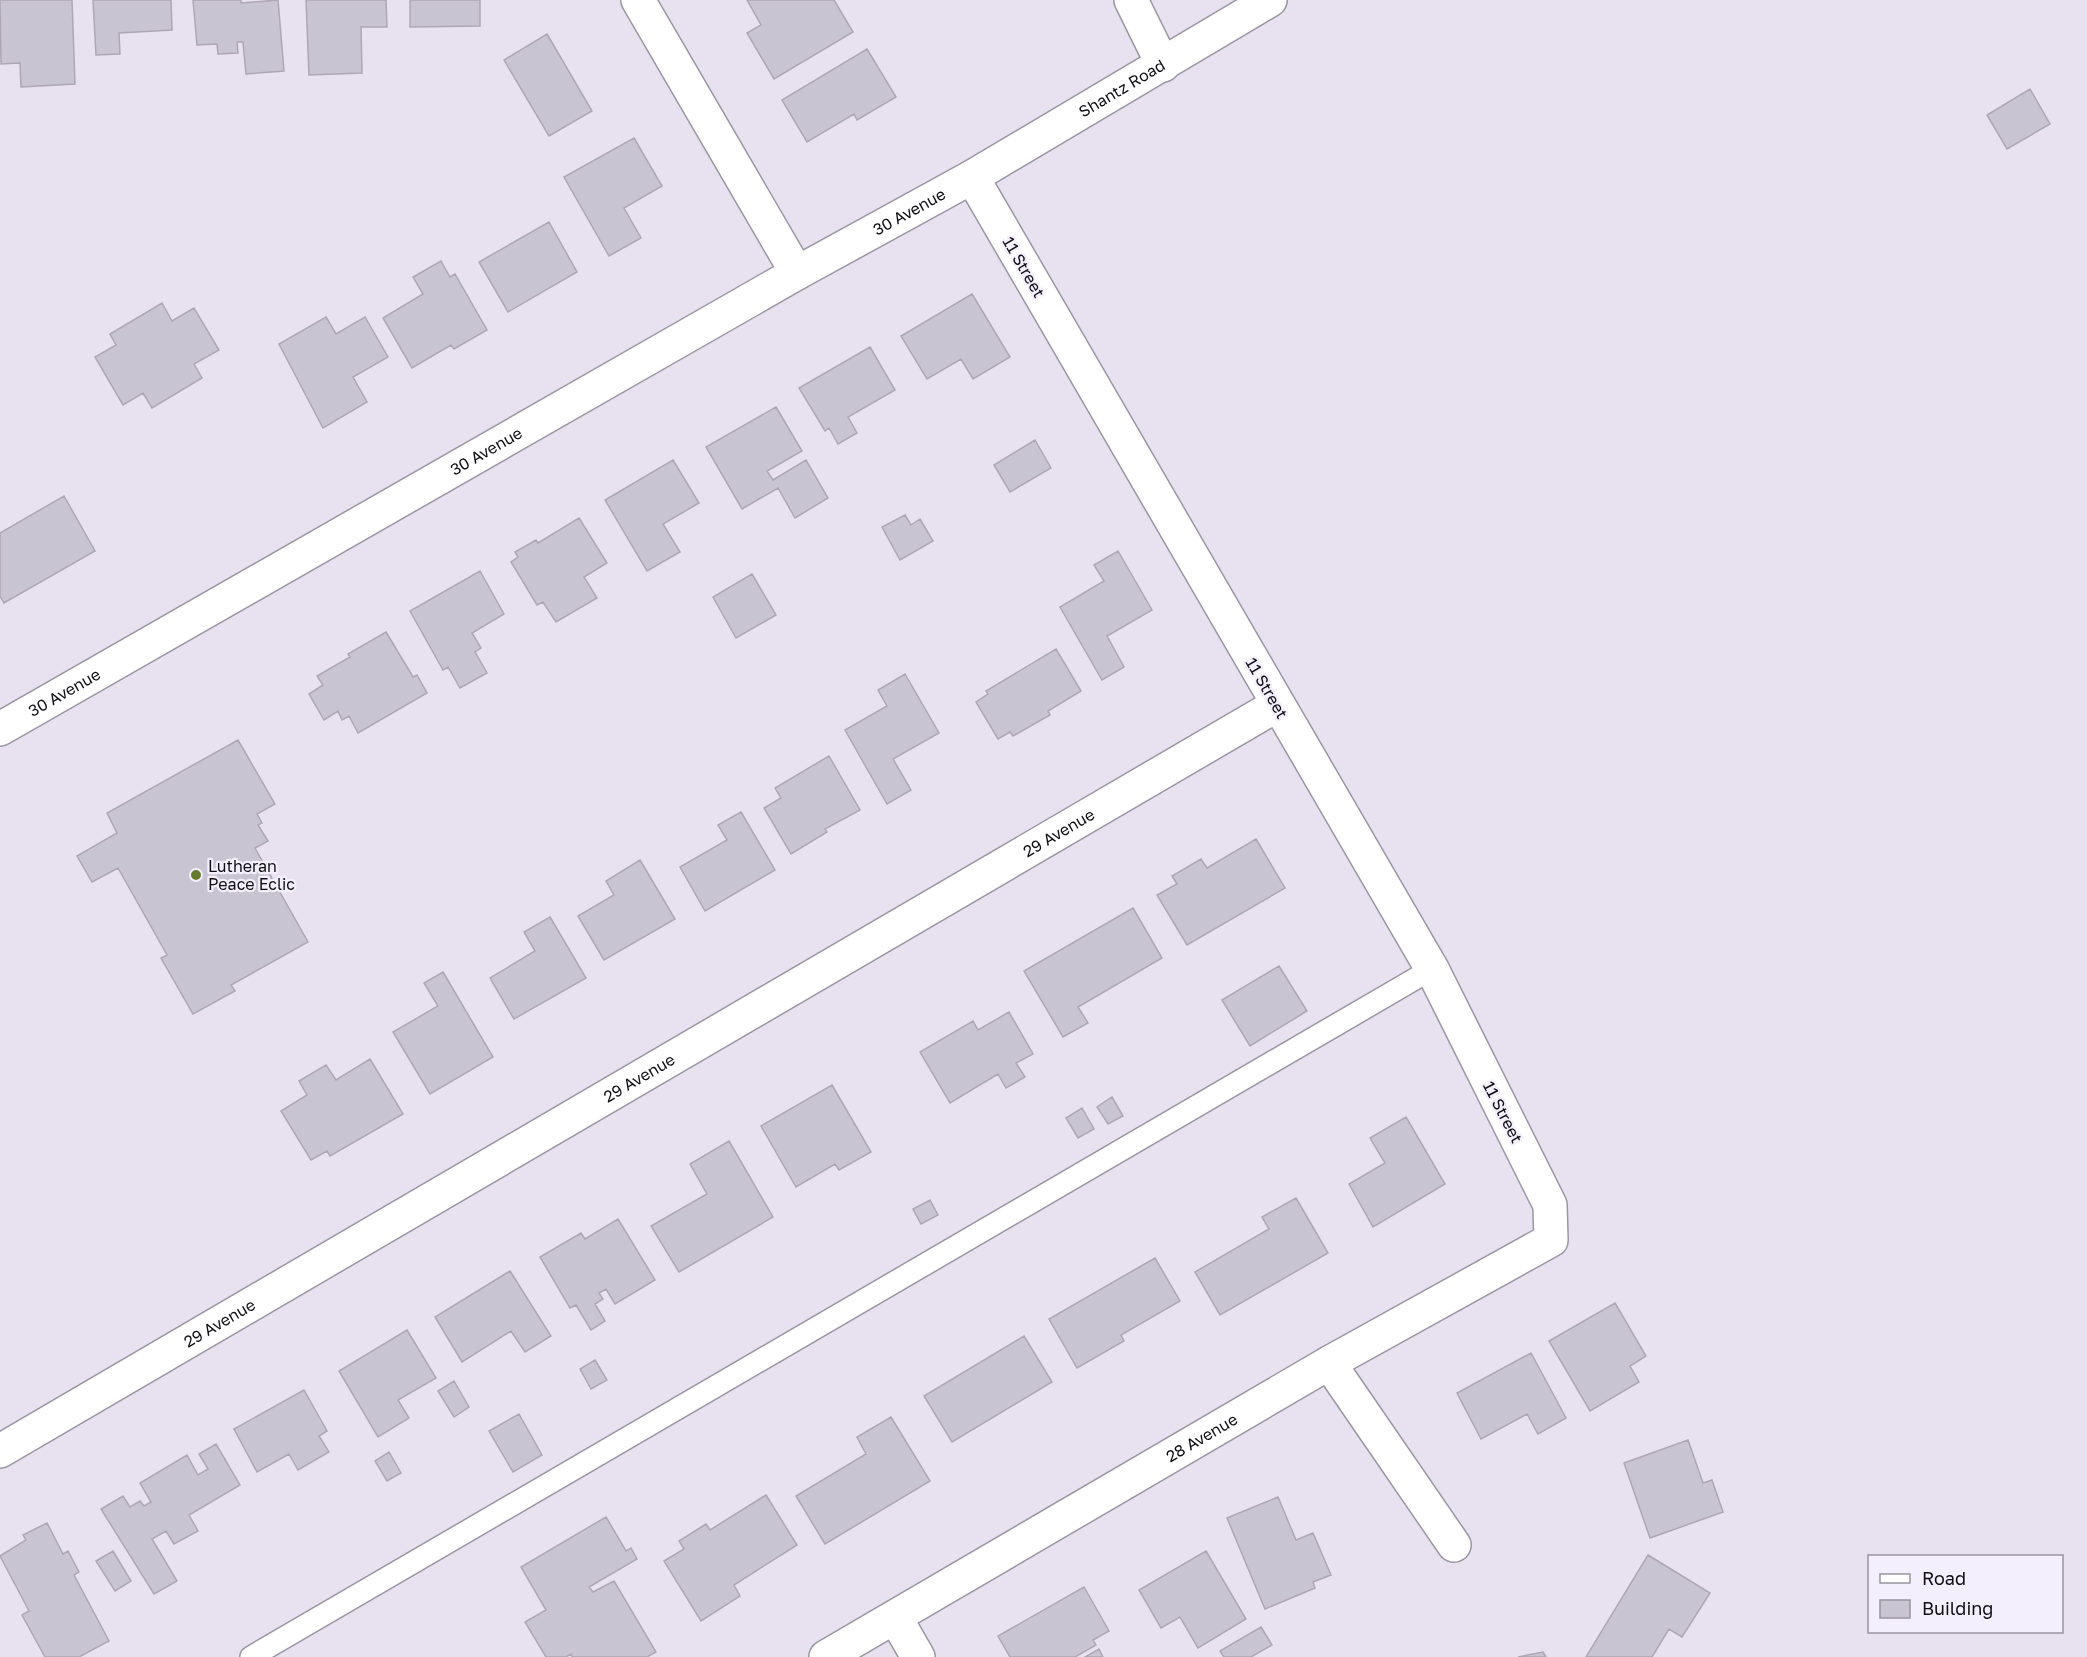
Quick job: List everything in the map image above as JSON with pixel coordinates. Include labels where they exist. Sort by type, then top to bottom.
[{"type":"street","points":[[638,0],[797,273]]},
{"type":"street","points":[[1131,0],[1163,65]]},
{"type":"street","name":"Shantz Road","points":[[972,177],[1270,0]]},
{"type":"street","name":"30 Avenue","points":[[0,729],[797,273],[972,177]]},
{"type":"street","name":"11 Street","points":[[972,177],[1276,705],[1432,969],[1550,1205]]},
{"type":"street","name":"29 Avenue","points":[[0,1451],[1276,705]]},
{"type":"street","name":"28 Avenue","points":[[826,1657],[1329,1363],[1551,1240],[1550,1205]]},
{"type":"street","points":[[1329,1363],[1454,1545]]},
{"type":"street","points":[[895,1617],[918,1657]]},
{"type":"lane","points":[[251,1657],[1432,969]]},
{"type":"building","points":[[0,0],[72,0],[75,84],[21,87],[20,63],[1,64]]},
{"type":"building","points":[[93,0],[171,0],[172,30],[119,33],[120,54],[96,55]]},
{"type":"building","points":[[193,0],[241,0],[241,3],[278,0],[284,71],[246,74],[243,42],[237,42],[238,53],[218,54],[217,44],[197,45]]},
{"type":"building","points":[[306,0],[386,0],[387,27],[361,27],[362,73],[309,75]]},
{"type":"building","points":[[410,0],[480,0],[480,26],[410,27]]},
{"type":"building","points":[[747,0],[834,0],[853,32],[774,79],[747,33],[761,25]]},
{"type":"building","points":[[547,34],[592,111],[549,136],[504,60]]},
{"type":"building","points":[[867,49],[896,97],[857,120],[854,114],[807,142],[782,100]]},
{"type":"building","points":[[2030,89],[2050,124],[2007,149],[1987,115]]},
{"type":"building","points":[[634,138],[662,186],[624,208],[641,238],[609,256],[564,177]]},
{"type":"building","points":[[549,222],[577,272],[508,312],[479,262]]},
{"type":"building","points":[[441,261],[450,277],[455,274],[487,330],[454,349],[451,345],[412,368],[383,318],[423,294],[413,277]]},
{"type":"building","points":[[972,294],[1010,357],[973,379],[961,359],[927,379],[901,336]]},
{"type":"building","points":[[162,303],[172,321],[194,308],[219,350],[194,364],[202,378],[152,408],[143,393],[123,405],[95,357],[116,345],[110,334]]},
{"type":"building","points":[[326,317],[336,334],[365,317],[388,357],[353,377],[367,402],[323,428],[279,344]]},
{"type":"building","points":[[870,347],[895,390],[848,417],[857,433],[838,444],[829,428],[825,431],[799,388]]},
{"type":"building","points":[[776,407],[802,451],[767,471],[773,480],[806,460],[828,498],[795,518],[778,488],[742,509],[706,447]]},
{"type":"building","points":[[1035,440],[1051,468],[1010,492],[994,465]]},
{"type":"building","points":[[673,460],[699,503],[663,524],[680,552],[647,571],[605,500]]},
{"type":"building","points":[[64,496],[95,551],[4,603],[0,596],[0,533]]},
{"type":"building","points":[[905,515],[911,525],[920,519],[933,541],[900,560],[882,527]]},
{"type":"building","points":[[579,518],[607,563],[584,577],[597,598],[556,622],[543,602],[537,605],[511,562],[518,557],[515,552],[536,540],[538,543]]},
{"type":"building","points":[[1118,551],[1152,610],[1107,636],[1124,667],[1102,680],[1060,607],[1104,581],[1094,565]]},
{"type":"building","points":[[480,571],[504,614],[472,633],[481,648],[475,652],[487,673],[460,688],[448,667],[443,670],[410,611]]},
{"type":"building","points":[[752,574],[776,615],[736,638],[713,597]]},
{"type":"building","points":[[386,632],[413,677],[417,675],[427,693],[358,733],[349,716],[342,720],[338,711],[324,720],[309,694],[323,685],[317,676],[350,657],[348,654]]},
{"type":"building","points":[[1056,649],[1081,691],[1048,711],[1050,715],[1013,736],[1010,732],[998,739],[976,702],[988,694],[986,691]]},
{"type":"building","points":[[905,674],[939,733],[893,759],[911,790],[887,804],[845,730],[887,706],[878,690]]},
{"type":"building","name":"Lutheran Peace Eclic","points":[[238,740],[275,804],[257,814],[262,823],[258,825],[268,841],[255,848],[308,942],[231,985],[235,991],[193,1014],[161,958],[167,955],[118,868],[92,882],[77,856],[117,833],[107,813]]},
{"type":"building","points":[[829,756],[860,810],[825,829],[827,832],[791,854],[764,808],[781,798],[775,788]]},
{"type":"building","points":[[741,812],[775,870],[705,911],[680,867],[727,840],[718,825]]},
{"type":"building","points":[[1256,839],[1285,888],[1187,945],[1157,895],[1177,884],[1172,876],[1201,859],[1207,868]]},
{"type":"building","points":[[640,860],[675,919],[604,960],[578,916],[614,895],[606,881]]},
{"type":"building","points":[[1133,908],[1162,958],[1078,1007],[1088,1023],[1063,1037],[1024,971]]},
{"type":"building","points":[[550,917],[586,978],[514,1019],[490,978],[535,951],[524,932]]},
{"type":"building","points":[[1279,966],[1307,1011],[1250,1046],[1222,1000]]},
{"type":"building","points":[[443,972],[493,1057],[430,1094],[393,1032],[438,1006],[424,983]]},
{"type":"building","points":[[1009,1012],[1033,1054],[1016,1063],[1025,1077],[1006,1088],[998,1074],[950,1103],[920,1052],[973,1021],[978,1030]]},
{"type":"building","points":[[370,1059],[403,1114],[330,1156],[327,1151],[311,1160],[281,1111],[307,1095],[299,1081],[326,1065],[336,1080]]},
{"type":"building","points":[[832,1085],[871,1152],[839,1170],[835,1164],[796,1187],[761,1126]]},
{"type":"building","points":[[1112,1097],[1123,1116],[1108,1124],[1097,1107]]},
{"type":"building","points":[[1082,1108],[1094,1129],[1078,1138],[1066,1118]]},
{"type":"building","points":[[1406,1117],[1445,1184],[1373,1227],[1349,1184],[1385,1163],[1370,1138]]},
{"type":"building","points":[[729,1141],[773,1217],[679,1272],[651,1226],[707,1194],[690,1164]]},
{"type":"building","points":[[1296,1198],[1328,1253],[1220,1315],[1195,1272],[1269,1229],[1262,1217]]},
{"type":"building","points":[[930,1200],[938,1215],[921,1224],[913,1209]]},
{"type":"building","points":[[618,1219],[655,1280],[615,1304],[606,1289],[599,1293],[603,1299],[595,1304],[605,1321],[591,1330],[576,1305],[570,1308],[540,1257],[581,1233],[585,1239]]},
{"type":"building","points":[[1155,1258],[1180,1301],[1121,1335],[1124,1341],[1077,1368],[1049,1319]]},
{"type":"building","points":[[510,1271],[551,1336],[525,1352],[511,1331],[462,1362],[435,1317]]},
{"type":"building","points":[[1615,1303],[1646,1356],[1630,1366],[1639,1382],[1590,1411],[1549,1341]]},
{"type":"building","points":[[407,1330],[436,1378],[398,1400],[409,1418],[378,1437],[339,1371]]},
{"type":"building","points":[[1024,1336],[1052,1382],[952,1442],[924,1396]]},
{"type":"building","points":[[1531,1353],[1566,1418],[1538,1434],[1527,1414],[1481,1439],[1457,1393]]},
{"type":"building","points":[[595,1360],[607,1380],[591,1389],[580,1369]]},
{"type":"building","points":[[454,1381],[469,1407],[454,1417],[438,1391]]},
{"type":"building","points":[[304,1390],[327,1431],[319,1436],[329,1452],[298,1470],[289,1454],[257,1472],[234,1429]]},
{"type":"building","points":[[519,1414],[542,1455],[513,1472],[489,1431]]},
{"type":"building","points":[[891,1417],[930,1481],[825,1544],[796,1496],[866,1454],[857,1437]]},
{"type":"building","points":[[1688,1440],[1703,1483],[1712,1480],[1723,1512],[1650,1538],[1624,1463]]},
{"type":"building","points":[[216,1444],[240,1485],[189,1515],[198,1531],[174,1544],[166,1531],[152,1539],[177,1581],[154,1594],[101,1509],[123,1496],[130,1507],[140,1501],[144,1506],[151,1502],[140,1483],[187,1455],[198,1475],[208,1469],[199,1454]]},
{"type":"building","points":[[389,1452],[401,1473],[387,1481],[375,1461]]},
{"type":"building","points":[[766,1495],[797,1545],[734,1585],[740,1596],[701,1621],[664,1561],[684,1549],[679,1541],[706,1524],[710,1530]]},
{"type":"building","points":[[1278,1497],[1296,1540],[1313,1533],[1331,1575],[1313,1582],[1315,1588],[1265,1609],[1227,1518]]},
{"type":"building","points":[[606,1517],[626,1551],[631,1548],[637,1559],[589,1587],[593,1592],[614,1581],[656,1652],[647,1657],[572,1657],[571,1654],[566,1657],[546,1657],[525,1622],[546,1610],[521,1567]]},
{"type":"building","points":[[47,1523],[63,1554],[68,1551],[79,1572],[74,1575],[109,1641],[79,1657],[45,1657],[22,1615],[29,1611],[0,1556],[26,1540],[23,1535]]},
{"type":"building","points":[[113,1551],[131,1581],[115,1591],[96,1561]]},
{"type":"building","points":[[1206,1551],[1246,1619],[1198,1648],[1180,1617],[1161,1628],[1139,1590]]},
{"type":"building","points":[[1648,1555],[1710,1593],[1682,1637],[1669,1629],[1652,1657],[1586,1657]]},
{"type":"building","points":[[1084,1587],[1109,1631],[1093,1640],[1096,1645],[1075,1657],[1010,1657],[998,1636]]},
{"type":"building","points":[[1261,1627],[1272,1645],[1251,1657],[1224,1657],[1220,1651]]},
{"type":"building","points":[[1099,1649],[1103,1657],[1085,1657]]},
{"type":"building","points":[[1543,1652],[1546,1657],[1518,1657]]},
{"type":"place","name":"Lutheran Peace Eclic","points":[[196,875]]}]
